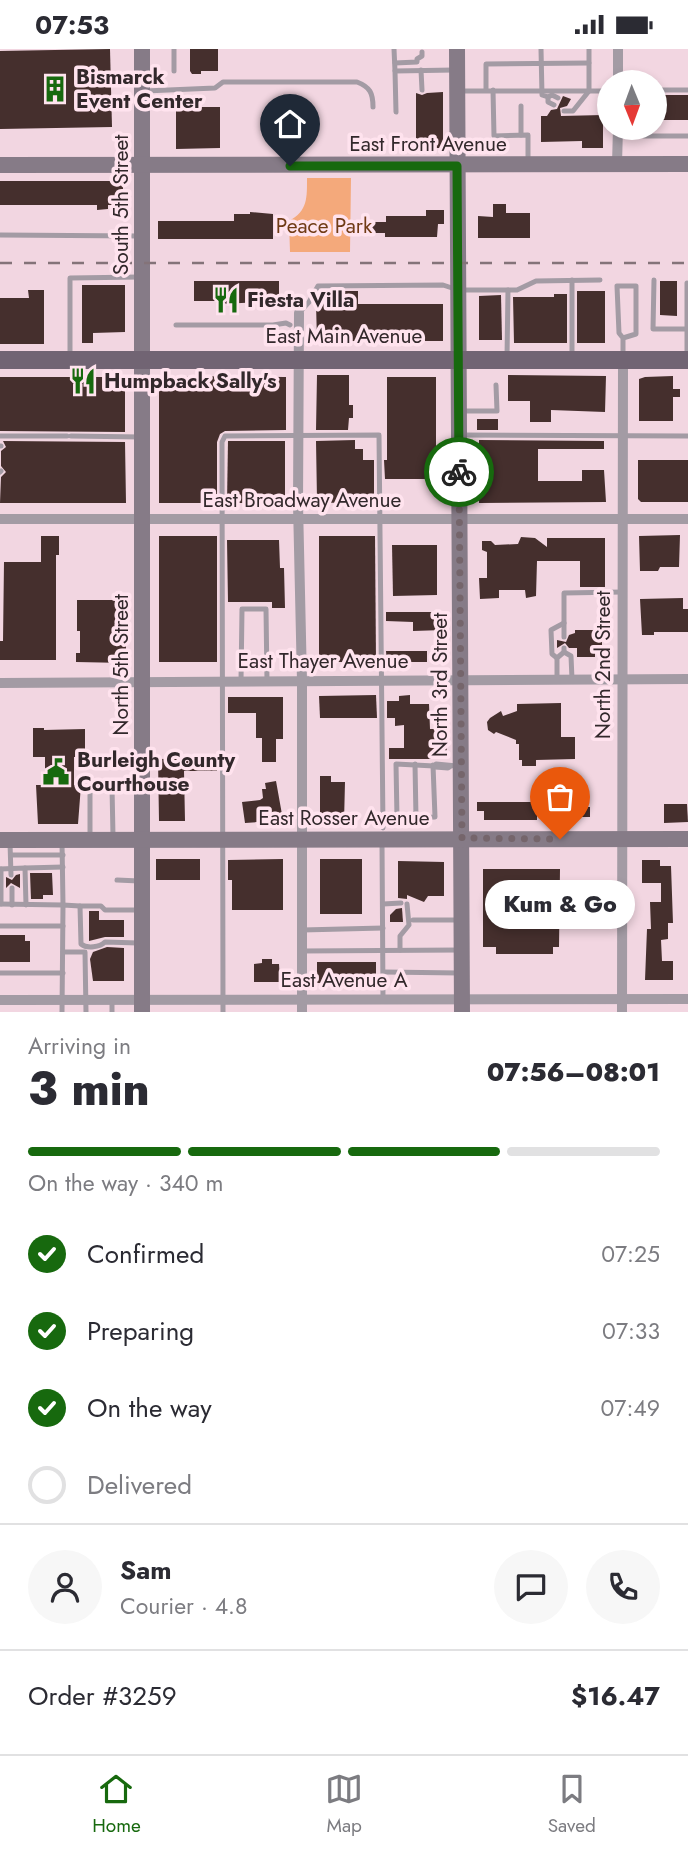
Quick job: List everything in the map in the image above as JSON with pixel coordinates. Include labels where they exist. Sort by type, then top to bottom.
[{"type":"main road","name":"East Main Avenue","points":[[0,360],[688,360]]},
{"type":"street","name":"South 5th Street","points":[[142,49],[142,360]]},
{"type":"street","name":"North 3rd Street","points":[[457,49],[462,679],[456,766],[462,838],[462,1005]]},
{"type":"street","points":[[618,49],[618,70]]},
{"type":"street","points":[[617,164],[618,140]]},
{"type":"street","name":"East Front Avenue","points":[[0,165],[688,164]]},
{"type":"street","points":[[299,313],[294,325],[299,359],[300,435],[302,1012]]},
{"type":"street","name":"North 2nd Street","points":[[622,1012],[623,359]]},
{"type":"street","name":"North 5th Street","points":[[142,360],[142,1006]]},
{"type":"street","name":"East Broadway Avenue","points":[[0,519],[688,519]]},
{"type":"street","name":"East Thayer Avenue","points":[[0,683],[688,679]]},
{"type":"street","name":"East Rosser Avenue","points":[[7,845],[63,847],[90,839],[303,839],[382,833],[462,838],[688,839]]},
{"type":"street","name":"East Avenue A","points":[[0,1000],[112,1000],[142,1006],[223,1000],[383,999],[462,1005],[688,999]]},
{"type":"lane","points":[[174,49],[174,71]]},
{"type":"lane","points":[[394,49],[396,111]]},
{"type":"lane","points":[[541,49],[542,95],[548,97],[548,102],[556,101]]},
{"type":"lane","points":[[566,107],[573,111],[589,91],[589,49]]},
{"type":"lane","points":[[395,62],[417,62],[417,54]]},
{"type":"lane","points":[[528,165],[528,135],[494,136],[486,64],[589,63]]},
{"type":"lane","points":[[421,70],[422,90]]},
{"type":"lane","points":[[395,71],[457,70]]},
{"type":"lane","points":[[142,91],[215,88],[223,82],[357,82],[368,87],[373,95],[373,107]]},
{"type":"lane","points":[[667,90],[688,90]]},
{"type":"lane","points":[[457,91],[597,91]]},
{"type":"lane","points":[[520,106],[521,135]]},
{"type":"lane","points":[[667,137],[688,137]]},
{"type":"lane","points":[[0,235],[142,236]]},
{"type":"lane","points":[[70,360],[70,278],[142,277]]},
{"type":"lane","points":[[572,280],[572,359]]},
{"type":"lane","points":[[299,313],[318,286],[443,285],[458,290],[517,290],[536,281],[600,280]]},
{"type":"lane","points":[[654,280],[653,329],[687,329]]},
{"type":"lane","points":[[687,282],[688,360]]},
{"type":"lane","points":[[623,338],[636,334],[636,286],[617,286],[618,333],[623,338],[623,359]]},
{"type":"lane","points":[[507,359],[508,290]]},
{"type":"lane","points":[[176,325],[294,325]]},
{"type":"lane","points":[[459,411],[497,411],[496,385]]},
{"type":"lane","points":[[223,1012],[222,519],[224,438],[228,436],[379,435],[383,999]]},
{"type":"lane","points":[[459,435],[688,436]]},
{"type":"lane","points":[[0,436],[142,437]]},
{"type":"lane","points":[[564,637],[564,593],[622,592]]},
{"type":"lane","points":[[241,681],[242,609],[266,609],[267,681]]},
{"type":"lane","points":[[557,658],[552,655],[551,630],[564,623]]},
{"type":"lane","points":[[557,679],[557,658],[564,650],[571,656],[572,679]]},
{"type":"lane","points":[[434,766],[435,817],[397,818],[396,764],[456,766]]},
{"type":"lane","points":[[415,764],[416,818]]},
{"type":"lane","points":[[90,786],[90,839]]},
{"type":"lane","points":[[112,787],[113,839]]},
{"type":"lane","points":[[7,845],[11,872]]},
{"type":"lane","points":[[62,1012],[63,847]]},
{"type":"lane","points":[[63,867],[25,868],[11,872],[1,869],[0,904],[101,906],[102,912],[142,909]]},
{"type":"lane","points":[[25,868],[26,905]]},
{"type":"lane","points":[[117,880],[142,881]]},
{"type":"lane","points":[[12,888],[12,905]]},
{"type":"lane","points":[[48,895],[48,905]]},
{"type":"lane","points":[[383,904],[404,904],[409,925],[400,936],[400,950]]},
{"type":"lane","points":[[80,906],[80,937],[83,946],[101,946],[102,941],[142,943]]},
{"type":"lane","points":[[80,914],[89,914]]},
{"type":"lane","points":[[413,920],[462,920]]},
{"type":"lane","points":[[0,926],[63,926]]},
{"type":"lane","points":[[302,930],[383,928]]},
{"type":"lane","points":[[63,935],[89,941]]},
{"type":"lane","points":[[302,951],[462,950]]},
{"type":"lane","points":[[63,952],[85,952],[86,1012]]},
{"type":"lane","points":[[384,972],[462,973]]},
{"type":"lane","points":[[0,973],[62,973]]},
{"type":"lane","points":[[111,1012],[112,1000]]},
{"type":"green space","name":"Peace Park","points":[[307,178],[351,178],[350,252],[290,252],[289,221],[303,208]]},
{"type":"building","name":"Bismarck Event Center","points":[[110,49],[112,127],[0,129],[0,51]]},
{"type":"building","points":[[190,49],[218,49],[218,71],[192,74]]},
{"type":"building","points":[[443,92],[443,148],[416,148],[416,93],[422,95]]},
{"type":"building","points":[[667,95],[688,95],[688,120],[667,120]]},
{"type":"building","points":[[563,96],[571,99],[567,106],[560,108],[561,116],[597,115],[597,140],[603,140],[603,148],[582,148],[582,141],[541,142],[541,116],[547,116],[551,110],[557,109]]},
{"type":"building","points":[[176,107],[220,107],[220,148],[176,149]]},
{"type":"building","points":[[0,181],[123,181],[123,205],[108,205],[108,209],[97,210],[97,205],[0,205]]},
{"type":"building","points":[[493,204],[506,204],[506,213],[530,213],[530,238],[478,238],[478,216],[493,217]]},
{"type":"building","points":[[426,210],[444,210],[444,224],[438,224],[437,237],[385,237],[385,233],[369,233],[369,222],[386,222],[386,216],[426,216]]},
{"type":"building","points":[[234,214],[273,214],[273,239],[158,239],[158,221],[234,221]]},
{"type":"building","points":[[194,281],[279,281],[279,301],[222,304],[222,301],[194,301]]},
{"type":"building","points":[[660,281],[677,281],[677,316],[660,315]]},
{"type":"building","points":[[82,285],[125,285],[125,332],[93,333],[93,343],[82,343]]},
{"type":"building","points":[[28,290],[44,290],[44,344],[0,344],[0,298],[29,298]]},
{"type":"building","points":[[338,291],[358,291],[358,304],[443,304],[443,341],[317,341],[316,303],[338,303]]},
{"type":"building","points":[[577,291],[605,291],[605,343],[577,343]]},
{"type":"building","points":[[554,294],[567,294],[567,343],[514,343],[513,297],[554,297]]},
{"type":"building","points":[[501,295],[502,340],[479,340],[479,296]]},
{"type":"building","points":[[317,375],[349,375],[349,405],[353,405],[353,418],[349,418],[348,430],[316,430]]},
{"type":"building","points":[[508,375],[606,376],[605,412],[551,410],[551,422],[530,422],[530,401],[508,401]]},
{"type":"building","points":[[159,376],[286,377],[286,430],[225,431],[220,434],[217,442],[217,503],[159,503]]},
{"type":"building","points":[[673,376],[673,389],[680,389],[680,397],[673,397],[673,421],[639,421],[639,379]]},
{"type":"building","points":[[0,377],[125,377],[125,432],[0,431]]},
{"type":"building","points":[[387,377],[436,377],[436,479],[385,479]]},
{"type":"building","points":[[477,419],[498,419],[498,430],[477,430]]},
{"type":"building","points":[[355,440],[355,449],[363,449],[363,460],[374,460],[374,502],[319,503],[316,441]]},
{"type":"building","points":[[479,440],[604,441],[604,449],[538,449],[538,481],[582,481],[582,470],[604,470],[606,502],[479,503]]},
{"type":"building","points":[[3,441],[125,442],[126,503],[0,503],[1,477],[6,472],[1,466],[1,451],[6,447]]},
{"type":"building","points":[[228,441],[285,441],[285,503],[227,503]]},
{"type":"building","points":[[638,460],[688,460],[688,502],[641,502],[638,499]]},
{"type":"building","points":[[680,535],[679,567],[640,571],[639,536]]},
{"type":"building","points":[[41,536],[59,536],[59,555],[56,555],[56,660],[0,660],[0,641],[3,641],[4,562],[41,562]]},
{"type":"building","points":[[159,536],[217,536],[217,662],[159,662]]},
{"type":"building","points":[[319,536],[375,536],[376,662],[319,662]]},
{"type":"building","points":[[521,537],[535,538],[547,547],[547,538],[605,538],[605,587],[580,587],[580,561],[537,561],[536,596],[526,598],[525,590],[499,590],[499,598],[480,599],[479,578],[487,578],[487,552],[482,550],[482,541],[491,541],[495,545],[518,544]]},
{"type":"building","points":[[227,540],[279,540],[280,568],[284,568],[285,608],[272,608],[272,602],[228,602]]},
{"type":"building","points":[[392,545],[437,545],[437,595],[393,596]]},
{"type":"building","points":[[683,598],[683,609],[688,609],[688,632],[654,632],[654,635],[642,635],[640,599]]},
{"type":"building","points":[[77,600],[126,600],[126,663],[76,662],[76,653],[80,653]]},
{"type":"building","points":[[386,612],[443,612],[443,630],[413,631],[413,622],[386,621]]},
{"type":"building","points":[[575,630],[602,630],[602,648],[595,648],[595,657],[577,657],[577,648],[569,648],[565,643],[557,648],[557,640],[566,642]]},
{"type":"building","points":[[386,651],[427,651],[427,662],[387,662]]},
{"type":"building","points":[[376,695],[377,718],[320,718],[319,696]]},
{"type":"building","points":[[410,695],[410,704],[429,704],[430,729],[446,729],[447,759],[389,759],[389,748],[404,748],[404,725],[395,726],[395,718],[387,718],[387,701],[399,701],[399,696]]},
{"type":"building","points":[[228,697],[283,697],[283,739],[276,739],[276,762],[262,762],[262,738],[256,738],[256,713],[228,713]]},
{"type":"building","points":[[561,703],[561,737],[575,737],[575,759],[536,760],[536,766],[522,766],[516,740],[488,730],[487,722],[490,718],[501,711],[503,716],[517,711],[517,704]]},
{"type":"building","points":[[33,728],[85,729],[85,757],[74,757],[74,785],[81,785],[78,824],[38,824],[36,785],[45,785],[45,757],[33,757]]},
{"type":"building","points":[[217,758],[217,771],[184,771],[185,821],[159,821],[158,759]]},
{"type":"building","points":[[320,776],[331,776],[331,782],[345,782],[344,822],[320,821]]},
{"type":"building","points":[[276,781],[283,820],[245,823],[242,802],[260,800],[263,798],[262,789],[266,789],[265,783]]},
{"type":"building","points":[[550,781],[571,781],[571,797],[551,796]]},
{"type":"building","points":[[477,802],[537,802],[537,820],[484,820],[484,811],[477,811]]},
{"type":"building","points":[[664,804],[687,804],[688,822],[664,823]]},
{"type":"building","points":[[575,807],[590,807],[590,817],[575,817]]},
{"type":"building","points":[[156,859],[200,859],[200,880],[156,880]]},
{"type":"building","points":[[283,859],[283,910],[232,910],[232,880],[228,880],[228,860]]},
{"type":"building","points":[[320,859],[362,859],[362,914],[320,914]]},
{"type":"building","points":[[642,860],[660,860],[660,866],[671,866],[673,923],[668,923],[668,939],[661,940],[662,961],[673,961],[673,980],[645,980],[647,929],[651,929],[650,902],[661,902],[661,883],[642,883]]},
{"type":"building","points":[[398,861],[444,862],[444,896],[428,896],[424,902],[407,895],[407,899],[398,898]]},
{"type":"building","points":[[483,869],[560,869],[559,947],[553,947],[553,954],[496,954],[496,947],[483,947]]},
{"type":"building","points":[[30,873],[52,873],[53,895],[43,895],[43,899],[31,899]]},
{"type":"building","points":[[20,874],[20,888],[11,883],[6,888],[6,877],[12,880]]},
{"type":"building","points":[[402,908],[403,922],[390,922],[390,915],[396,909]]},
{"type":"building","points":[[89,911],[99,911],[99,920],[124,920],[124,937],[105,937],[89,941]]},
{"type":"building","points":[[0,935],[25,935],[25,941],[30,941],[30,962],[0,962]]},
{"type":"building","points":[[107,947],[124,948],[124,981],[93,981],[90,959],[93,952]]},
{"type":"building","points":[[262,959],[272,959],[272,964],[279,964],[280,982],[254,982],[254,964],[262,963]]},
{"type":"building","points":[[317,962],[376,962],[376,982],[317,983]]},
{"type":"railway","points":[[0,263],[688,263]]},
{"type":"way so far","points":[[459,472],[462,838],[560,839]]},
{"type":"place","name":"Bismarck Event Center","points":[[55,89]]},
{"type":"place","name":"Fiesta Villa","points":[[226,300]]},
{"type":"place","name":"Humpback Sally's","points":[[83,381]]},
{"type":"place","name":"Burleigh County Courthouse","points":[[56,772]]},
{"type":"place","name":"Kum & Go","points":[[560,839]]},
{"type":"route","points":[[290,166],[457,166],[459,472]]}]
